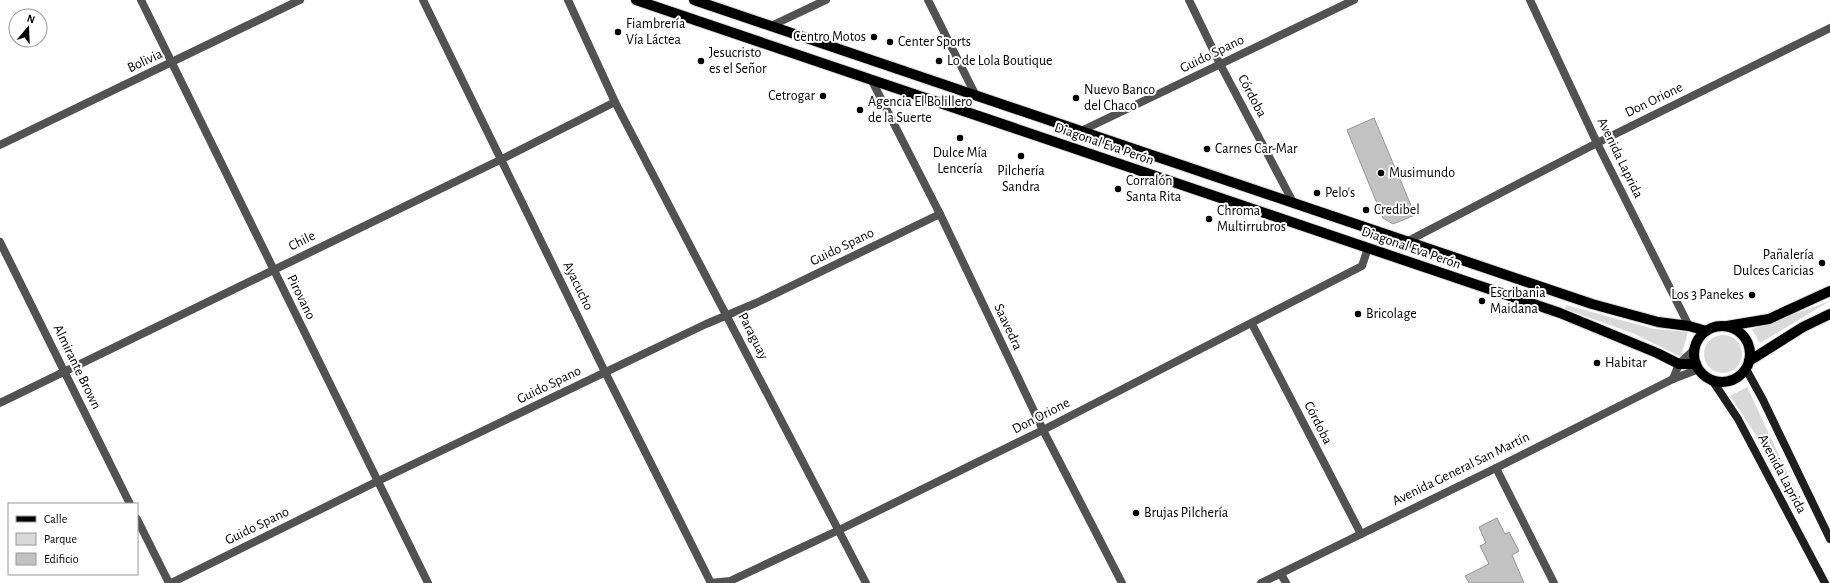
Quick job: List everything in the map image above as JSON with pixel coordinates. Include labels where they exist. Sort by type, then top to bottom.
[{"type":"main road","name":"Diagonal Eva Perón","points":[[636,0],[1560,313],[1657,353],[1679,364],[1698,367]]},
{"type":"main road","name":"Diagonal Eva Perón","points":[[694,0],[1592,304],[1658,322],[1690,326],[1706,331]]},
{"type":"main road","points":[[1830,291],[1769,319],[1712,328],[1706,331],[1701,336],[1695,349],[1698,367],[1712,380],[1727,381],[1741,375],[1748,365],[1797,330],[1830,314]]},
{"type":"main road","points":[[1726,326],[1740,333],[1746,338],[1749,346],[1748,365]]},
{"type":"main road","name":"Avenida Laprida","points":[[1748,365],[1763,400],[1830,539]]},
{"type":"main road","name":"Avenida Laprida","points":[[1712,380],[1738,419],[1824,583]]},
{"type":"street","name":"Pirovano","points":[[141,0],[428,583]]},
{"type":"street","name":"Bolivia","points":[[0,145],[300,0]]},
{"type":"street","name":"Ayacucho","points":[[423,0],[710,583]]},
{"type":"street","name":"Paraguay","points":[[568,0],[615,102],[728,314],[866,583]]},
{"type":"street","points":[[771,26],[826,0]]},
{"type":"street","points":[[928,0],[976,96]]},
{"type":"street","name":"Córdoba","points":[[1189,0],[1220,64],[1294,204]]},
{"type":"street","name":"Guido Spano","points":[[1081,131],[1354,0]]},
{"type":"street","name":"Avenida Laprida","points":[[1530,0],[1598,143],[1690,326]]},
{"type":"street","name":"Don Orione","points":[[1406,242],[1598,143],[1830,28]]},
{"type":"street","name":"Saavedra","points":[[872,81],[940,214],[1043,430],[1122,583]]},
{"type":"street","name":"Chile","points":[[0,402],[502,159],[615,102]]},
{"type":"street","name":"Guido Spano","points":[[170,583],[605,372],[728,314],[756,303],[940,214]]},
{"type":"street","name":"Almirante Brown","points":[[0,242],[130,503]]},
{"type":"street","name":"Don Orione","points":[[710,583],[730,581],[839,530],[1043,430],[1252,324],[1362,266],[1368,248]]},
{"type":"street","name":"Córdoba","points":[[1252,324],[1361,534]]},
{"type":"street","points":[[1673,379],[1679,364],[1695,349]]},
{"type":"street","name":"Avenida General San Martín","points":[[1261,583],[1698,367]]},
{"type":"street","points":[[1496,468],[1554,583]]},
{"type":"street","points":[[138,521],[170,583]]},
{"type":"street","points":[[1281,574],[1286,583]]},
{"type":"green space","points":[[1830,301],[1760,343],[1752,329]]},
{"type":"green space","points":[[1566,305],[1654,329],[1688,332],[1681,357],[1635,334],[1565,309]]},
{"type":"green space","points":[[1719,335],[1727,335],[1737,340],[1741,347],[1741,361],[1737,368],[1727,373],[1719,373],[1709,368],[1707,365],[1704,358],[1704,350],[1709,340],[1712,338]]},
{"type":"green space","points":[[1747,387],[1802,504],[1730,396]]},
{"type":"building","name":"Musimundo","points":[[1374,118],[1415,215],[1393,224],[1383,218],[1347,130]]},
{"type":"building","points":[[1497,518],[1505,534],[1509,532],[1519,551],[1512,555],[1524,583],[1469,583],[1465,576],[1489,564],[1480,546],[1486,543],[1479,527]]},
{"type":"place","name":"Fiambrería Vía Láctea","points":[[618,32]]},
{"type":"place","name":"Centro Motos","points":[[874,37]]},
{"type":"place","name":"Center Sports","points":[[890,42]]},
{"type":"place","name":"Jesucristo es el Señor","points":[[701,61]]},
{"type":"place","name":"Lo de Lola Boutique","points":[[939,61]]},
{"type":"place","name":"Cetrogar","points":[[823,96]]},
{"type":"place","name":"Nuevo Banco del Chaco","points":[[1076,98]]},
{"type":"place","name":"Agencia El Bolillero de la Suerte","points":[[860,110]]},
{"type":"place","name":"Dulce Mía Lencería","points":[[960,138]]},
{"type":"place","name":"Carnes Car-Mar","points":[[1207,149]]},
{"type":"place","name":"Pilchería Sandra","points":[[1021,156]]},
{"type":"place","name":"Musimundo","points":[[1381,173]]},
{"type":"place","name":"Corralón Santa Rita","points":[[1118,189]]},
{"type":"place","name":"Pelo's","points":[[1317,193]]},
{"type":"place","name":"Credibel","points":[[1366,210]]},
{"type":"place","name":"Chroma Multirrubros","points":[[1209,219]]},
{"type":"place","name":"Pañalería Dulces Caricias","points":[[1822,263]]},
{"type":"place","name":"Los 3 Panekes","points":[[1752,295]]},
{"type":"place","name":"Escribania Maidana","points":[[1482,301]]},
{"type":"place","name":"Bricolage","points":[[1358,314]]},
{"type":"place","name":"Habitar","points":[[1597,363]]},
{"type":"place","name":"Brujas Pilchería","points":[[1136,513]]}]
